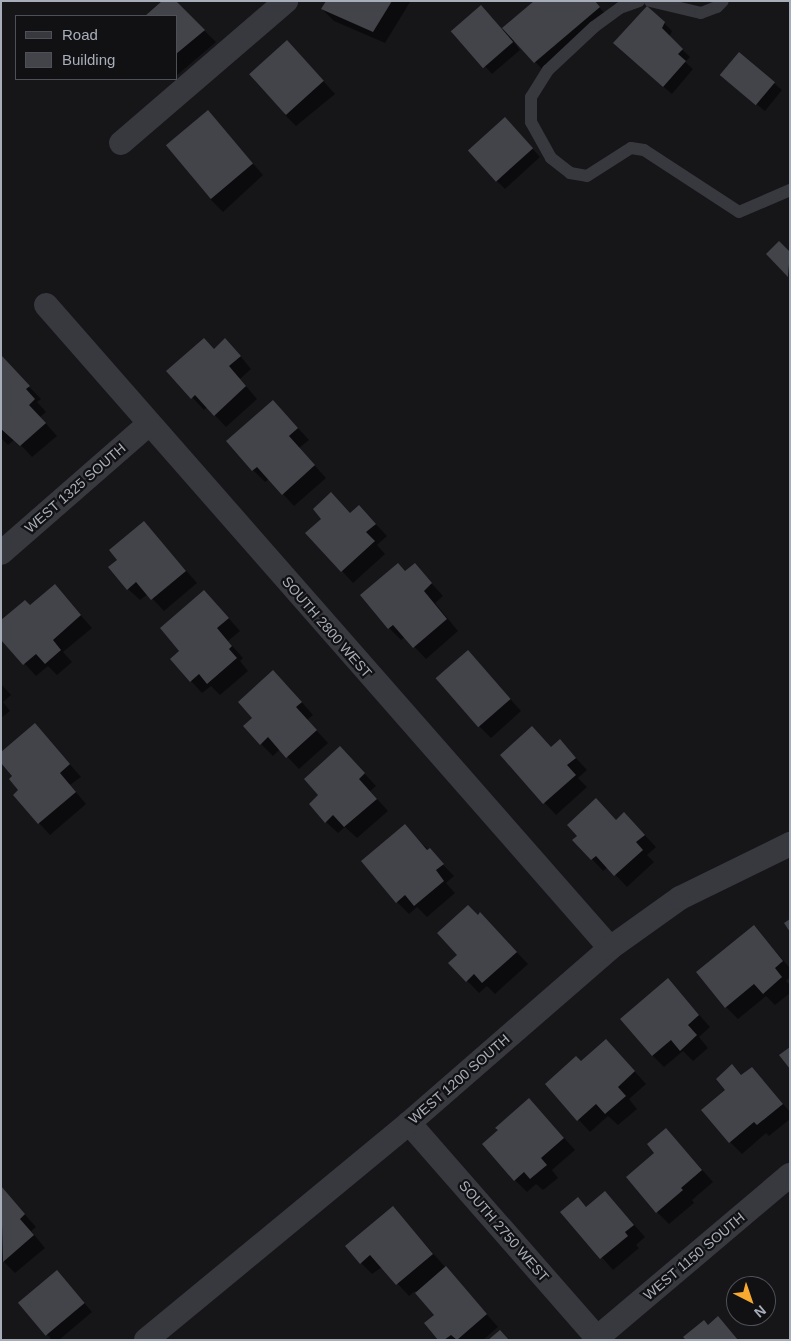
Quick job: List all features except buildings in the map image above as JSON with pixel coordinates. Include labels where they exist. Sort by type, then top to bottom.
[{"type":"street","points":[[121,142],[286,1]]},
{"type":"street","name":"SOUTH 2800 WEST","points":[[46,305],[610,948]]},
{"type":"street","name":"WEST 1325 SOUTH","points":[[1,553],[149,424]]},
{"type":"street","name":"WEST 1200 SOUTH","points":[[146,1340],[409,1123],[610,948],[680,898],[790,844]]},
{"type":"street","name":"SOUTH 2750 WEST","points":[[409,1123],[598,1339]]},
{"type":"street","name":"WEST 1150 SOUTH","points":[[598,1339],[790,1174]]},
{"type":"lane","points":[[639,1],[620,8],[594,27],[548,70],[531,97],[531,122],[550,158],[570,173],[587,176],[631,148],[644,150],[739,212],[790,190]]},
{"type":"lane","points":[[650,1],[701,13],[717,7],[723,1]]}]
